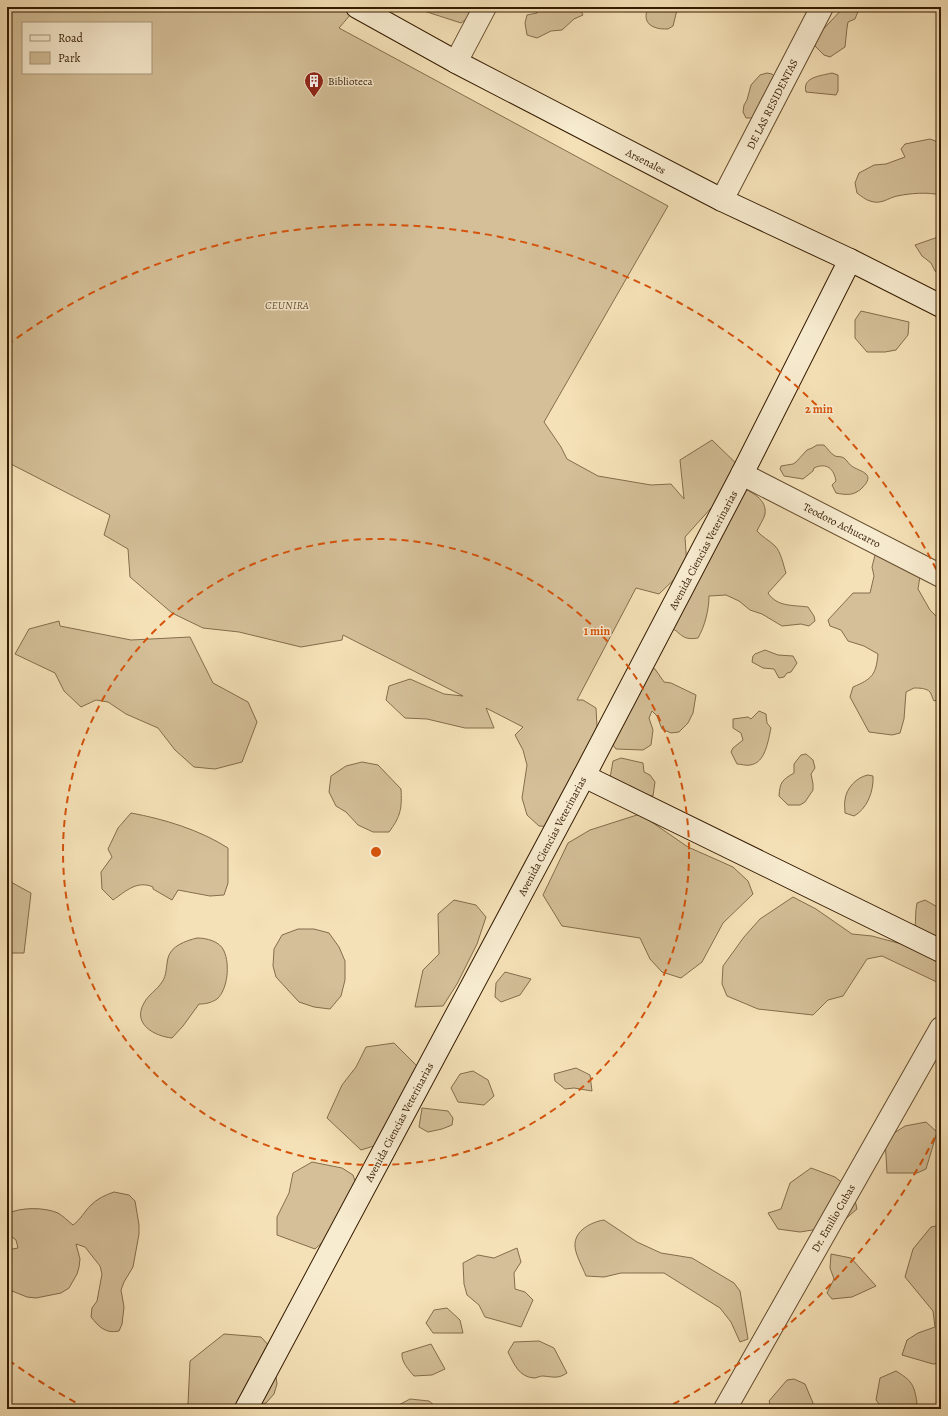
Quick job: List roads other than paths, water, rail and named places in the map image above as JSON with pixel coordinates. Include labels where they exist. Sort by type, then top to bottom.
[{"type":"main road","name":"Arsenales","points":[[357,7],[456,62],[722,200],[850,260],[941,306]]},
{"type":"main road","points":[[456,62],[485,7]]},
{"type":"main road","name":"DE LAS RESIDENTAS","points":[[722,200],[822,7]]},
{"type":"main road","name":"Avenida Ciencias Veterinarias","points":[[246,1409],[584,776],[742,474],[850,260]]},
{"type":"main road","name":"Teodoro Achucarro","points":[[742,474],[941,576]]},
{"type":"main road","points":[[584,776],[941,951]]},
{"type":"main road","name":"Dr. Emilio Cubas","points":[[724,1409],[941,1028]]},
{"type":"place","name":"Biblioteca","points":[[314,98]]},
{"type":"park label","name":"CEUNIRA","points":[[287,305]]}]
